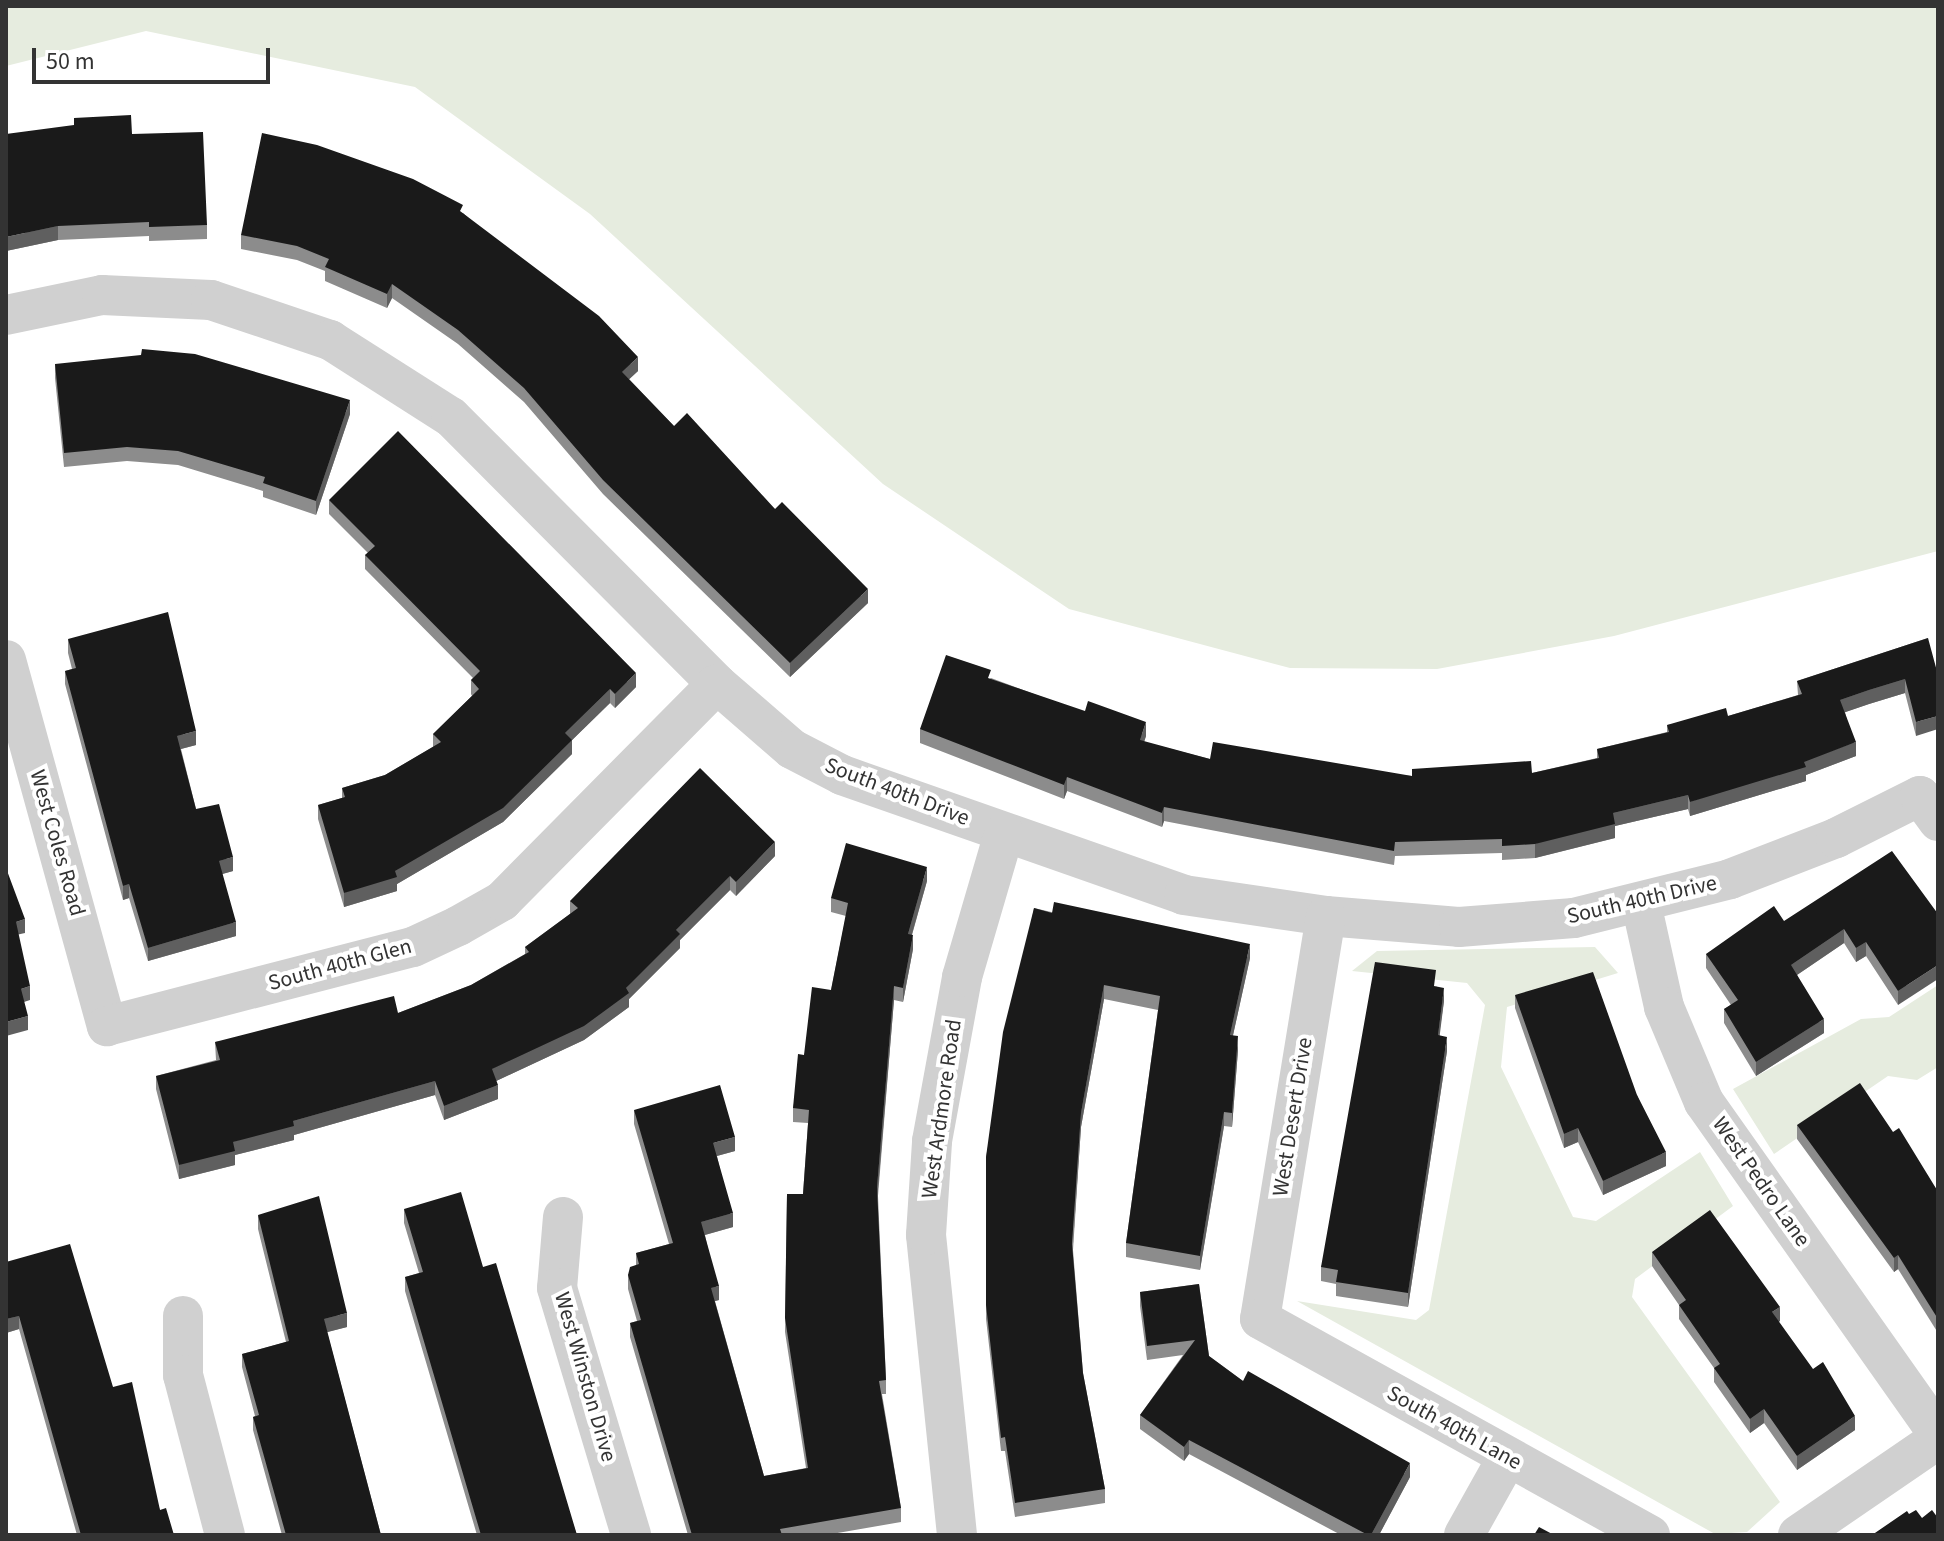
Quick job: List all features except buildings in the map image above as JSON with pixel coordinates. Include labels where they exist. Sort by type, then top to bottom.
[{"type":"street","name":"South 40th Drive","points":[[6,315],[102,295],[211,300],[330,340],[451,417],[717,684],[792,749],[842,775],[1184,895],[1326,916],[1459,927],[1574,918],[1730,879],[1836,838],[1929,809]]},
{"type":"street","name":"West Coles Road","points":[[6,660],[107,1026]]},
{"type":"street","name":"South 40th Glen","points":[[107,1026],[413,947],[458,926],[502,901],[717,684]]},
{"type":"street","name":"West Ardmore Road","points":[[957,1535],[926,1235],[932,1141],[962,977],[1004,833]]},
{"type":"street","name":"West Pedro Lane","points":[[1641,903],[1664,1007],[1704,1102],[1938,1437]]},
{"type":"street","name":"West Desert Drive","points":[[1260,1319],[1326,916]]},
{"type":"street","name":"West Winston Drive","points":[[563,1217],[557,1288],[631,1535]]},
{"type":"street","points":[[183,1316],[183,1375],[225,1535]]},
{"type":"street","name":"South 40th Lane","points":[[1260,1319],[1650,1535]]},
{"type":"street","points":[[1798,1535],[1938,1437]]},
{"type":"street","points":[[1464,1535],[1507,1458]]},
{"type":"shaded area","points":[[6,6],[1938,6],[1938,551],[1614,636],[1437,669],[1290,668],[1069,609],[883,484],[590,214],[415,87],[146,31],[6,66]]},
{"type":"shaded area","points":[[1595,947],[1618,973],[1507,1007],[1501,1067],[1573,1217],[1596,1221],[1700,1152],[1733,1206],[1635,1279],[1632,1297],[1780,1502],[1747,1532],[1715,1534],[1297,1301],[1416,1320],[1429,1310],[1485,1005],[1467,983],[1352,971],[1377,951]]},
{"type":"shaded area","points":[[1938,985],[1938,1067],[1917,1080],[1888,1076],[1774,1154],[1733,1089],[1861,1019],[1889,1017]]}]
